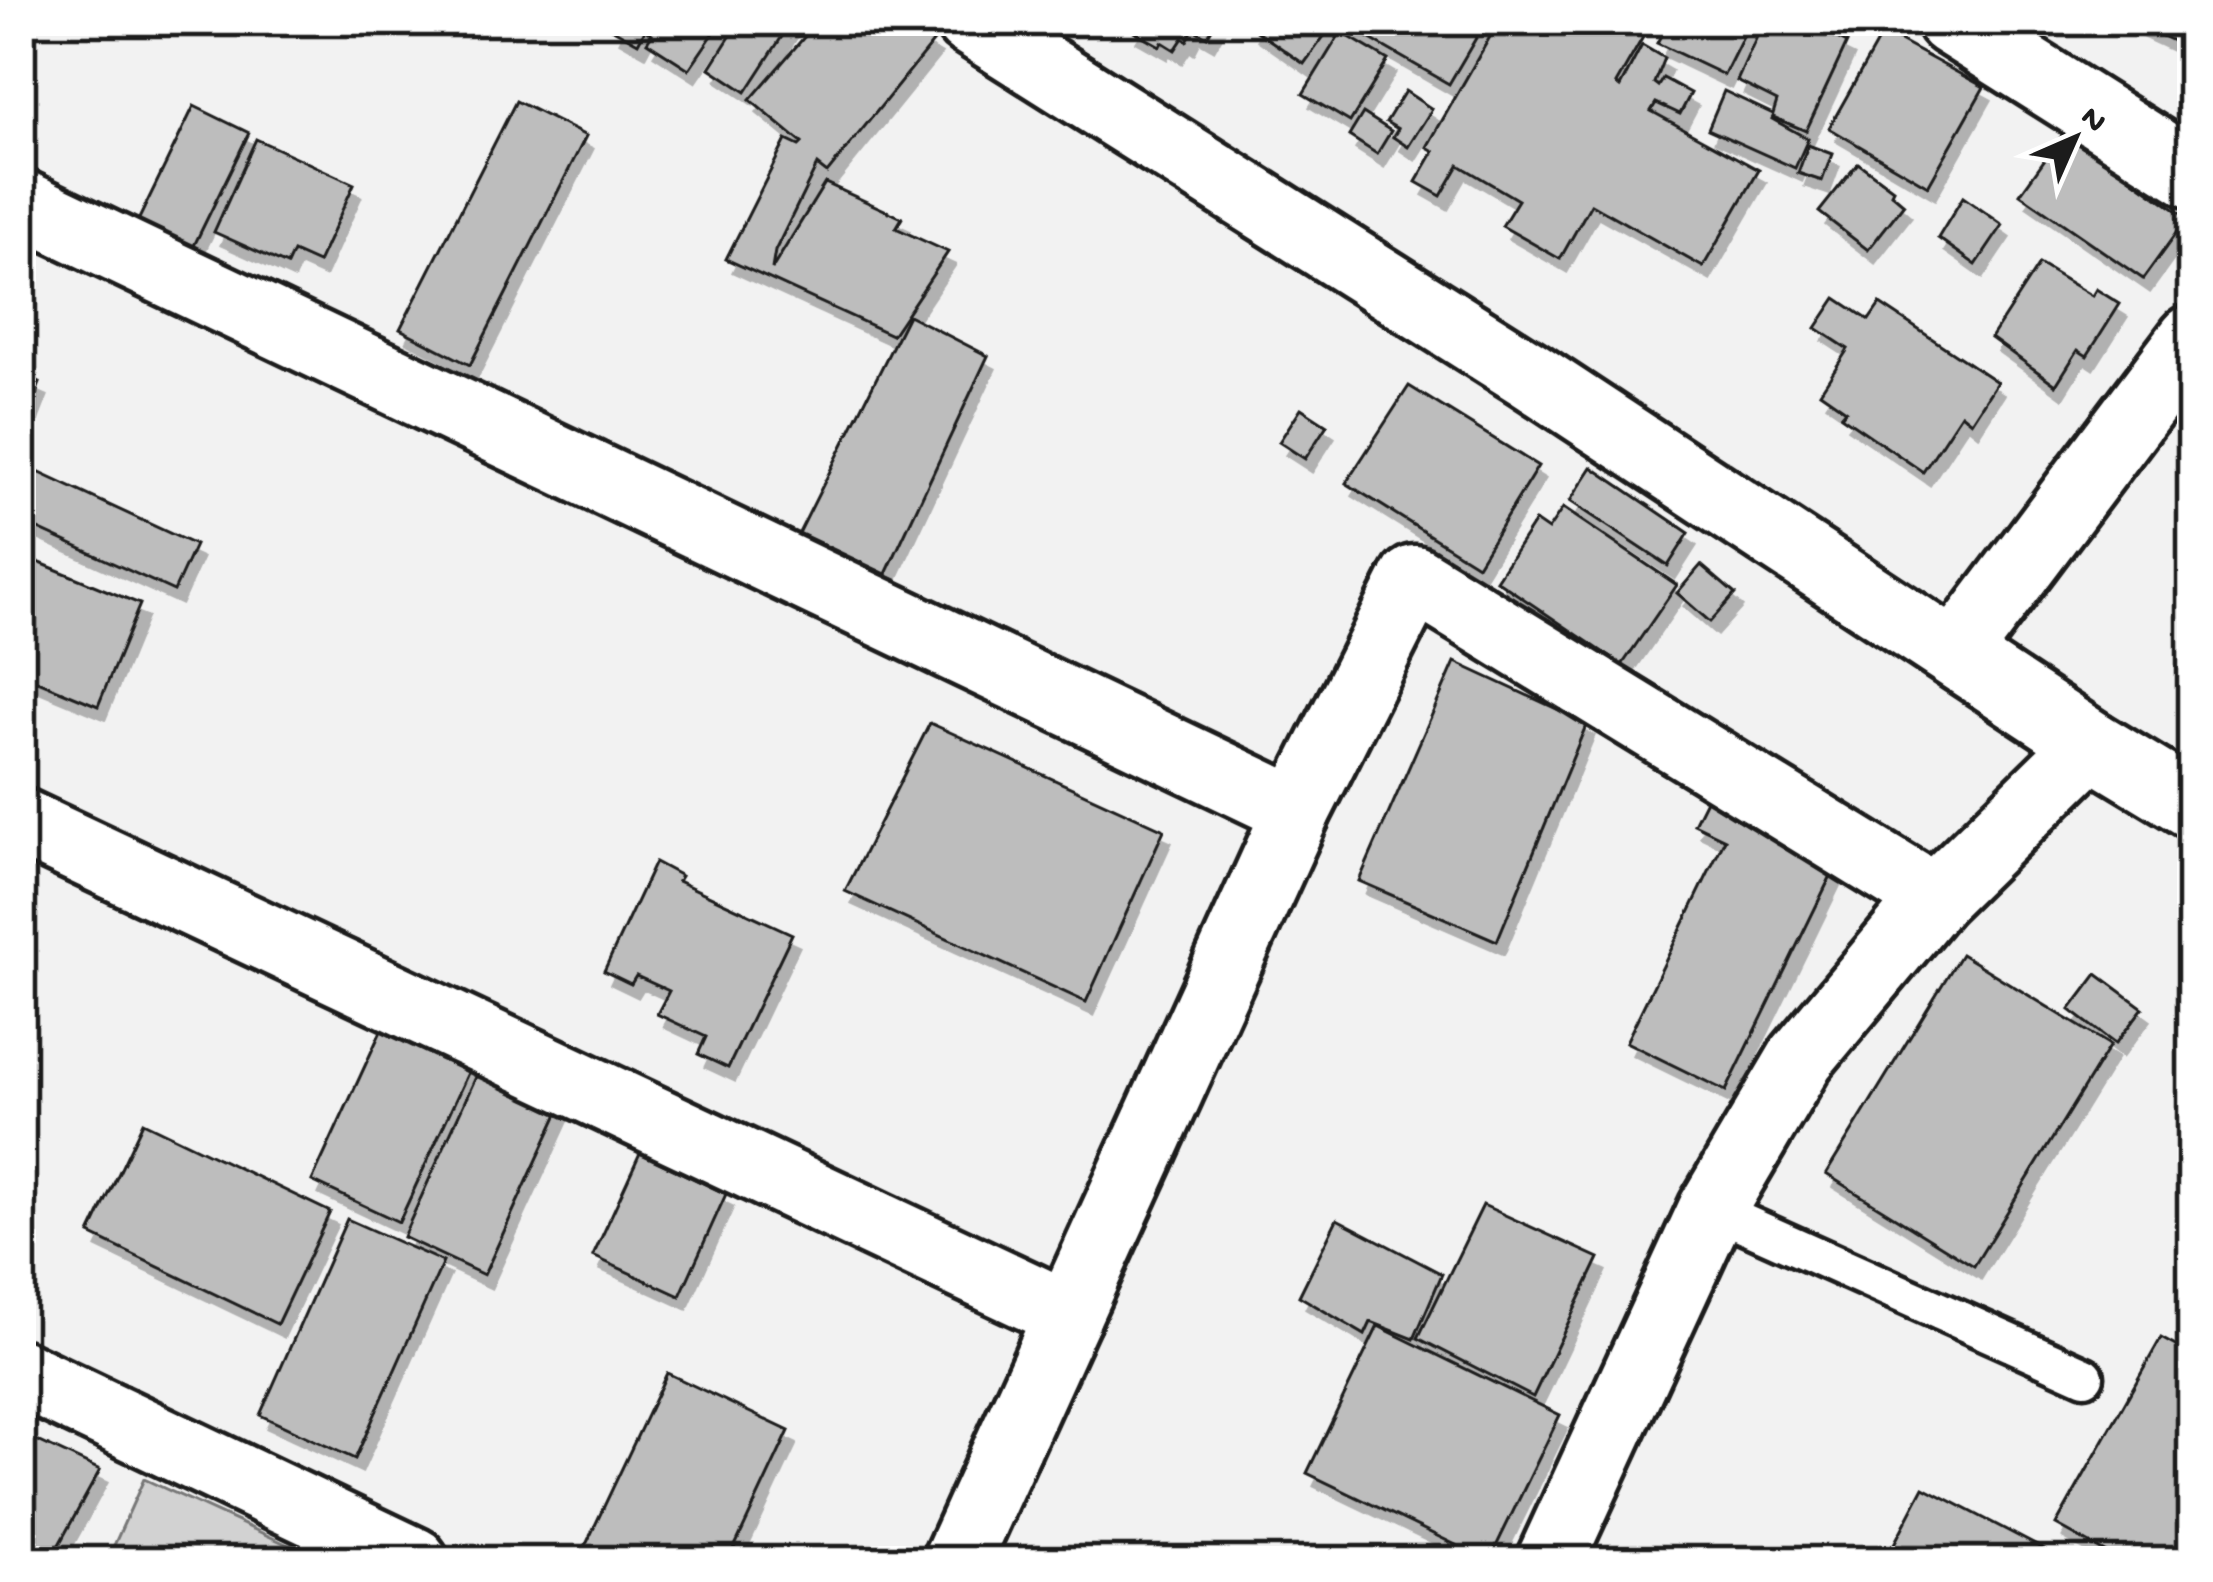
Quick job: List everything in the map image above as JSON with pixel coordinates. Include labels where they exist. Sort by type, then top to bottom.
[{"type":"street","points":[[969,21],[1527,373],[2192,805]]},
{"type":"street","points":[[1950,21],[2192,174]]},
{"type":"street","points":[[21,203],[1297,812]]},
{"type":"street","points":[[1955,654],[2192,339]]},
{"type":"street","points":[[956,1561],[1297,812],[1414,579],[1934,898]]},
{"type":"street","points":[[1570,1554],[1712,1208],[1801,1058],[1934,898],[2091,743]]},
{"type":"street","points":[[21,822],[1068,1315]]},
{"type":"street","points":[[21,1374],[414,1561]]},
{"type":"lane","points":[[1712,1208],[2085,1376]]},
{"type":"shaded area","points":[[144,1479],[323,1561],[107,1561]]},
{"type":"building","points":[[617,21],[633,21],[645,30],[638,43],[613,29]]},
{"type":"building","points":[[633,21],[722,21],[689,69],[647,42],[652,34]]},
{"type":"building","points":[[740,21],[792,21],[746,92],[710,68]]},
{"type":"building","points":[[818,21],[901,21],[934,41],[827,173],[817,165],[775,251],[772,269],[825,183],[902,218],[896,228],[948,252],[892,335],[726,259],[786,140],[802,143],[750,100]]},
{"type":"building","points":[[1135,21],[1216,21],[1207,37],[1193,29],[1175,50],[1130,29]]},
{"type":"building","points":[[1255,21],[1335,21],[1304,64],[1251,27]]},
{"type":"building","points":[[1355,21],[1486,21],[1449,84],[1351,28]]},
{"type":"building","points":[[1499,21],[1518,21],[1534,30],[1540,21],[1617,21],[1643,37],[1616,84],[1620,87],[1642,45],[1664,58],[1654,83],[1658,86],[1663,78],[1691,93],[1680,114],[1656,103],[1651,111],[1759,170],[1703,267],[1591,204],[1560,259],[1502,226],[1518,200],[1459,165],[1441,196],[1416,182],[1434,151],[1427,147]]},
{"type":"building","points":[[1668,21],[1751,21],[1724,75],[1657,43]]},
{"type":"building","points":[[1764,21],[1802,21],[1847,43],[1806,131],[1772,119],[1808,139],[1795,168],[1708,129],[1724,91],[1773,114],[1777,101],[1737,81]]},
{"type":"building","points":[[2132,21],[2192,21],[2192,50],[2132,22]]},
{"type":"building","points":[[1341,32],[1388,60],[1350,122],[1303,94]]},
{"type":"building","points":[[1883,32],[1984,87],[1928,186],[1829,128]]},
{"type":"building","points":[[1405,91],[1432,109],[1408,147],[1393,137],[1398,129],[1386,122]]},
{"type":"building","points":[[516,101],[586,136],[470,365],[400,329]]},
{"type":"building","points":[[194,106],[249,133],[188,258],[133,231]]},
{"type":"building","points":[[1363,113],[1391,131],[1377,154],[1349,136]]},
{"type":"building","points":[[2065,131],[2187,218],[2143,279],[2020,194]]},
{"type":"building","points":[[256,139],[354,184],[318,263],[293,252],[287,265],[214,232]]},
{"type":"building","points":[[1808,145],[1832,154],[1822,181],[1798,173]]},
{"type":"building","points":[[1858,163],[1893,189],[1891,193],[1904,204],[1868,250],[1819,212]]},
{"type":"building","points":[[1963,197],[2003,225],[1976,265],[1938,238]]},
{"type":"building","points":[[2039,264],[2092,296],[2096,289],[2120,304],[2087,356],[2078,350],[2056,385],[1991,338]]},
{"type":"building","points":[[1836,298],[1869,320],[1880,304],[1997,382],[1971,422],[1961,414],[1923,472],[1841,416],[1846,410],[1820,392],[1848,349],[1816,328]]},
{"type":"building","points":[[908,315],[988,356],[886,574],[799,533]]},
{"type":"building","points":[[21,375],[40,383],[21,432]]},
{"type":"building","points":[[1409,386],[1538,466],[1477,565],[1346,483]]},
{"type":"building","points":[[1301,408],[1327,425],[1305,459],[1279,442]]},
{"type":"building","points":[[23,465],[195,545],[174,591],[21,521]]},
{"type":"building","points":[[1592,467],[1689,533],[1668,566],[1570,501]]},
{"type":"building","points":[[1563,508],[1677,585],[1622,665],[1496,580],[1535,521],[1548,530]]},
{"type":"building","points":[[21,555],[140,604],[98,706],[21,674]]},
{"type":"building","points":[[1701,565],[1735,594],[1710,622],[1677,593]]},
{"type":"building","points":[[1455,662],[1587,723],[1497,941],[1359,881]]},
{"type":"building","points":[[930,723],[1164,830],[1086,1002],[845,891]]},
{"type":"building","points":[[1717,778],[1843,851],[1726,1091],[1626,1042],[1725,839],[1694,824]]},
{"type":"building","points":[[655,862],[681,876],[678,881],[792,934],[728,1068],[698,1054],[706,1037],[657,1014],[669,991],[636,976],[631,984],[604,971]]},
{"type":"building","points":[[1961,954],[2110,1045],[1974,1266],[1826,1174]]},
{"type":"building","points":[[2097,974],[2143,1008],[2115,1044],[2070,1010]]},
{"type":"building","points":[[392,1007],[480,1047],[399,1222],[312,1181]]},
{"type":"building","points":[[486,1055],[568,1092],[484,1275],[403,1237]]},
{"type":"building","points":[[143,1122],[330,1212],[277,1324],[90,1234]]},
{"type":"building","points":[[640,1153],[726,1194],[680,1296],[593,1256]]},
{"type":"building","points":[[1483,1205],[1599,1258],[1533,1397],[1418,1338]]},
{"type":"building","points":[[347,1219],[443,1262],[355,1459],[260,1415]]},
{"type":"building","points":[[1337,1219],[1442,1274],[1414,1339],[1371,1322],[1365,1335],[1299,1296]]},
{"type":"building","points":[[1378,1326],[1560,1415],[1489,1561],[1307,1473]]},
{"type":"building","points":[[2161,1338],[2192,1355],[2192,1561],[2121,1561],[2056,1525]]},
{"type":"building","points":[[667,1373],[789,1431],[728,1561],[599,1561],[582,1553]]},
{"type":"building","points":[[21,1433],[100,1470],[50,1561],[21,1561]]},
{"type":"building","points":[[1924,1487],[2066,1561],[1885,1561]]}]
